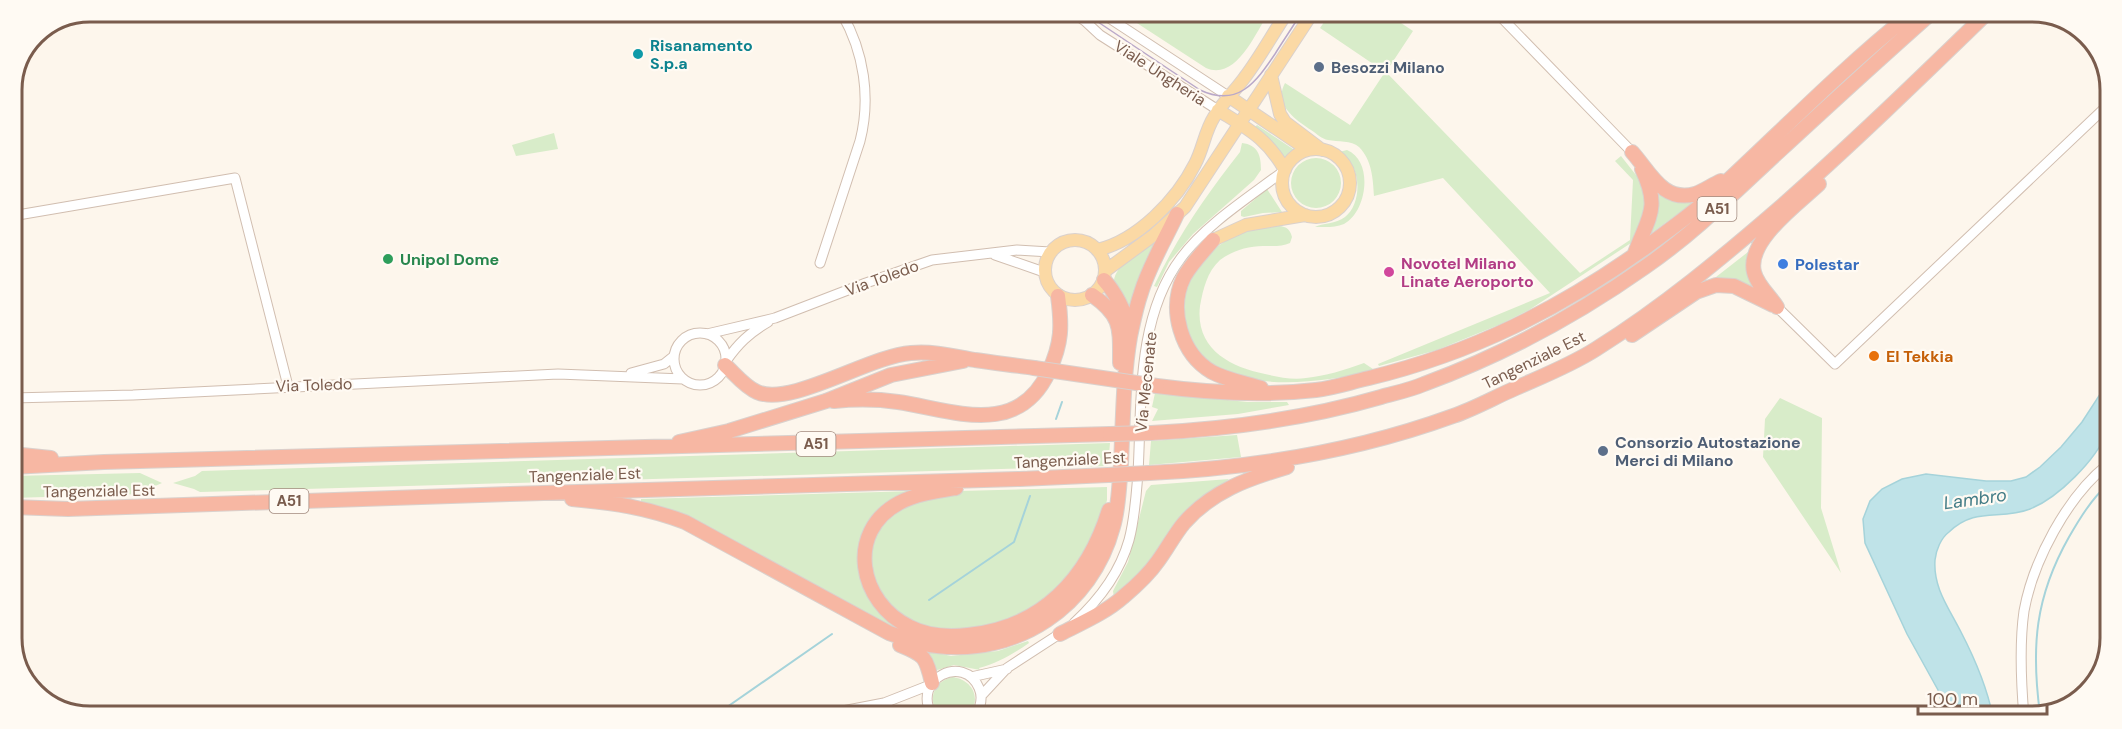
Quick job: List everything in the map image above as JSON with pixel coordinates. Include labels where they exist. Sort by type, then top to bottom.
[{"type":"highway","points":[[726,364],[754,391],[775,395],[795,392],[867,364],[910,353],[945,354],[1198,391],[1318,390],[1396,371],[1446,356],[1496,335],[1557,305],[1633,256],[1698,207],[1810,102],[1901,22]]},
{"type":"highway","name":"Tangenziale Est","points":[[23,466],[104,462],[1151,433],[1208,430],[1266,423],[1347,406],[1422,385],[1526,340],[1646,267],[1718,208],[1921,22]]},
{"type":"highway","name":"Tangenziale Est","points":[[23,507],[68,509],[1108,475],[1209,470],[1268,463],[1355,446],[1454,416],[1560,368],[1594,350],[1655,309],[1723,257],[1857,139],[1978,22]]},
{"type":"highway","points":[[1778,307],[1754,273],[1753,261],[1756,249],[1766,235],[1827,177],[1857,139]]},
{"type":"highway","points":[[1632,152],[1664,190],[1676,196],[1698,193],[1731,176]]},
{"type":"highway","points":[[1632,152],[1648,183],[1651,199],[1650,219],[1633,256]]},
{"type":"highway","points":[[510,494],[609,502],[659,513],[693,526],[889,633],[936,646],[964,648],[992,644],[1020,636],[1060,611],[1077,595],[1092,576],[1106,550],[1114,527],[1119,499],[1130,338],[1141,292],[1177,214]]},
{"type":"highway","points":[[1213,240],[1188,271],[1179,290],[1178,322],[1182,335],[1197,360],[1213,372],[1271,392]]},
{"type":"highway","points":[[1104,275],[1123,310],[1130,338]]},
{"type":"highway","points":[[1594,350],[1615,345],[1660,318],[1696,292],[1716,285],[1734,286],[1778,307]]},
{"type":"highway","points":[[1020,479],[915,496],[898,503],[883,515],[867,539],[864,552],[867,583],[884,608],[903,623],[923,632],[958,636],[982,634],[1024,621],[1042,610],[1077,575],[1095,547],[1109,510],[1120,373],[1119,335],[1115,315],[1110,308],[1092,295]]},
{"type":"highway","points":[[826,401],[878,400],[977,416],[1010,409],[1026,401],[1034,393],[1044,381],[1054,360],[1061,336],[1058,296]]},
{"type":"highway","points":[[662,446],[729,430],[826,401],[891,375],[975,360]]},
{"type":"highway","points":[[1060,634],[1100,613],[1123,597],[1156,563],[1184,524],[1202,506],[1223,491],[1244,480],[1355,446]]},
{"type":"highway","points":[[23,455],[104,462]]},
{"type":"highway","points":[[23,515],[68,509]]},
{"type":"highway","points":[[797,582],[805,592],[833,611],[893,643],[921,654],[928,664],[931,684]]},
{"type":"main road","points":[[1097,250],[1121,243],[1132,236],[1172,197],[1195,165],[1218,110],[1245,77],[1281,22]]},
{"type":"main road","points":[[1104,275],[1185,207],[1306,22]]},
{"type":"main road","name":"Via Mecenate","points":[[1213,240],[1246,225],[1305,215],[1318,217],[1332,213],[1342,206],[1349,191],[1350,178],[1346,166],[1334,154],[1322,150],[1285,122],[1280,114],[1270,75]]},
{"type":"main road","points":[[1228,96],[1308,150],[1322,150]]},
{"type":"main road","points":[[1218,110],[1240,123],[1273,150],[1285,171],[1283,183],[1287,199],[1294,209],[1305,215]]},
{"type":"main road","name":"Via Mecenate","points":[[1285,171],[1295,157],[1308,150]]},
{"type":"main road","points":[[1071,240],[1084,241],[1097,250],[1104,264],[1104,275],[1098,290],[1077,301],[1058,296],[1048,285],[1044,272],[1050,252],[1060,244],[1071,240]]},
{"type":"street","points":[[820,263],[861,141],[864,120],[865,93],[862,64],[846,22]]},
{"type":"street","name":"Viale Ungheria","points":[[1089,22],[1100,35],[1218,110]]},
{"type":"street","name":"Viale Ungheria","points":[[1115,22],[1228,96]]},
{"type":"street","points":[[1506,22],[1632,152]]},
{"type":"street","points":[[1778,307],[1835,364],[2099,112]]},
{"type":"street","name":"Via Mecenate","points":[[981,696],[1007,668],[1076,621],[1098,597],[1112,577],[1128,542],[1136,506],[1146,350],[1154,313],[1161,295],[1172,273],[1191,246],[1206,231],[1285,171]]},
{"type":"street","points":[[22,214],[236,178],[288,386]]},
{"type":"street","name":"Via Mecenate","points":[[1161,295],[1188,261],[1213,240]]},
{"type":"street","name":"Via Toledo","points":[[775,318],[932,260],[1017,250],[1050,252]]},
{"type":"street","points":[[993,254],[1044,272]]},
{"type":"street","points":[[775,318],[739,343],[718,378],[708,384],[696,386],[683,379],[675,369],[674,356],[677,347],[685,338],[696,333],[707,334],[775,318]]},
{"type":"street","points":[[707,334],[722,345],[726,364]]},
{"type":"street","points":[[617,376],[650,369],[664,364],[674,356]]},
{"type":"street","name":"Via Toledo","points":[[23,398],[133,395],[558,374],[617,376]]},
{"type":"street","points":[[617,376],[683,379]]},
{"type":"street","points":[[2024,706],[2021,650],[2025,611],[2031,584],[2062,518],[2078,495],[2100,472]]},
{"type":"street","name":"Via Mecenate","points":[[868,706],[908,696],[931,684],[941,675],[951,672],[962,672],[971,677],[1007,668]]},
{"type":"street","points":[[971,677],[980,689],[980,706]]},
{"type":"street","points":[[927,705],[931,684]]},
{"type":"street","points":[[908,696],[918,698],[927,705]]},
{"type":"green space","points":[[1135,22],[1263,22],[1251,43],[1235,62],[1227,68],[1217,70],[1206,68]]},
{"type":"green space","points":[[1324,22],[1400,22],[1413,31],[1386,72],[1580,273],[1630,240],[1633,180],[1615,161],[1621,156],[1643,184],[1647,204],[1636,238],[1529,310],[1501,324],[1437,350],[1379,366],[1378,364],[1550,293],[1443,178],[1374,196],[1369,164],[1359,147],[1348,142],[1324,139],[1293,117],[1282,98],[1285,83],[1350,125],[1385,72],[1320,28]]},
{"type":"green space","points":[[1257,125],[1293,149],[1293,153],[1284,160],[1271,141],[1255,127]]},
{"type":"green space","points":[[554,133],[558,149],[516,156],[512,145]]},
{"type":"green space","points":[[1242,143],[1252,146],[1258,152],[1261,170],[1254,180],[1193,234],[1169,262],[1157,287],[1154,286],[1183,233],[1204,200],[1240,152]]},
{"type":"green space","points":[[1347,150],[1356,156],[1364,175],[1364,187],[1358,209],[1344,224],[1334,227],[1315,227],[1345,217],[1356,200],[1355,171],[1346,157],[1339,152]]},
{"type":"green space","points":[[1311,158],[1321,158],[1334,165],[1341,178],[1341,188],[1334,201],[1321,208],[1311,208],[1302,204],[1295,197],[1291,188],[1291,178],[1295,169],[1302,162]]},
{"type":"green space","points":[[1267,189],[1282,212],[1241,216],[1241,211]]},
{"type":"green space","points":[[1656,190],[1697,200],[1650,234],[1657,214]]},
{"type":"green space","points":[[1269,226],[1280,226],[1289,230],[1292,237],[1290,243],[1280,246],[1252,247],[1235,252],[1220,260],[1209,275],[1201,300],[1200,321],[1209,344],[1217,353],[1239,366],[1280,377],[1296,379],[1313,377],[1364,363],[1373,369],[1373,372],[1301,382],[1264,381],[1222,370],[1204,357],[1195,345],[1188,332],[1184,311],[1185,293],[1191,276],[1215,248],[1232,238]]},
{"type":"green space","points":[[1165,228],[1129,313],[1116,291],[1115,276],[1126,261]]},
{"type":"green space","points":[[1750,252],[1751,286],[1716,279],[1716,277]]},
{"type":"green space","points":[[1155,393],[1248,402],[1287,402],[1289,405],[1238,414],[1152,421],[1158,409],[1152,407]]},
{"type":"green space","points":[[1780,398],[1822,418],[1821,508],[1841,573],[1763,457],[1765,419]]},
{"type":"green space","points":[[1237,435],[1241,457],[1149,465],[1151,441]]},
{"type":"green space","points":[[1110,443],[1108,466],[200,492],[173,483],[195,476],[202,471]]},
{"type":"green space","points":[[140,473],[162,483],[142,494],[23,498],[23,476]]},
{"type":"green space","points":[[1229,479],[1202,500],[1145,569],[1114,598],[1113,591],[1128,562],[1146,491],[1151,485]]},
{"type":"green space","points":[[1107,487],[1107,500],[1098,531],[1077,571],[1035,609],[985,628],[936,630],[903,621],[875,589],[869,560],[874,534],[880,525],[900,507],[959,491]]},
{"type":"green space","points":[[914,491],[895,502],[861,547],[884,613],[952,638],[1065,600],[953,642],[892,628],[641,503],[641,499]]},
{"type":"green space","points":[[1028,641],[1029,643],[1017,651],[979,668],[980,670],[954,665],[934,671],[920,649],[951,656],[998,651]]},
{"type":"green space","points":[[952,677],[970,686],[975,696],[974,706],[934,706],[933,698],[936,687],[945,679]]},
{"type":"water","name":"Lambro","points":[[2100,395],[2100,446],[2085,466],[2064,487],[2030,509],[1969,519],[1949,532],[1939,545],[1936,552],[1935,570],[1939,589],[1976,663],[1990,706],[1943,706],[1938,690],[1907,634],[1865,543],[1863,519],[1870,501],[1882,489],[1902,479],[1926,474],[1986,481],[2011,481],[2026,477],[2061,447],[2082,422]]},
{"type":"waterway","points":[[1056,419],[1062,402]]},
{"type":"waterway","points":[[2039,706],[2036,644],[2043,602],[2049,581],[2069,537],[2100,493]]},
{"type":"waterway","points":[[929,600],[1014,542],[1030,496]]},
{"type":"waterway","points":[[728,706],[832,634]]},
{"type":"tram line","points":[[1098,22],[1200,90],[1213,95],[1225,96],[1245,89],[1261,74],[1295,22]]},
{"type":"place","name":"Risanamento S.p.a","points":[[638,54]]},
{"type":"place","name":"Besozzi Milano","points":[[1319,67]]},
{"type":"place","name":"Unipol Dome","points":[[388,259]]},
{"type":"place","name":"Polestar","points":[[1783,264]]},
{"type":"place","name":"Novotel Milano Linate Aeroporto","points":[[1389,272]]},
{"type":"place","name":"El Tekkia","points":[[1874,356]]},
{"type":"place","name":"Consorzio Autostazione Merci di Milano","points":[[1603,451]]}]
